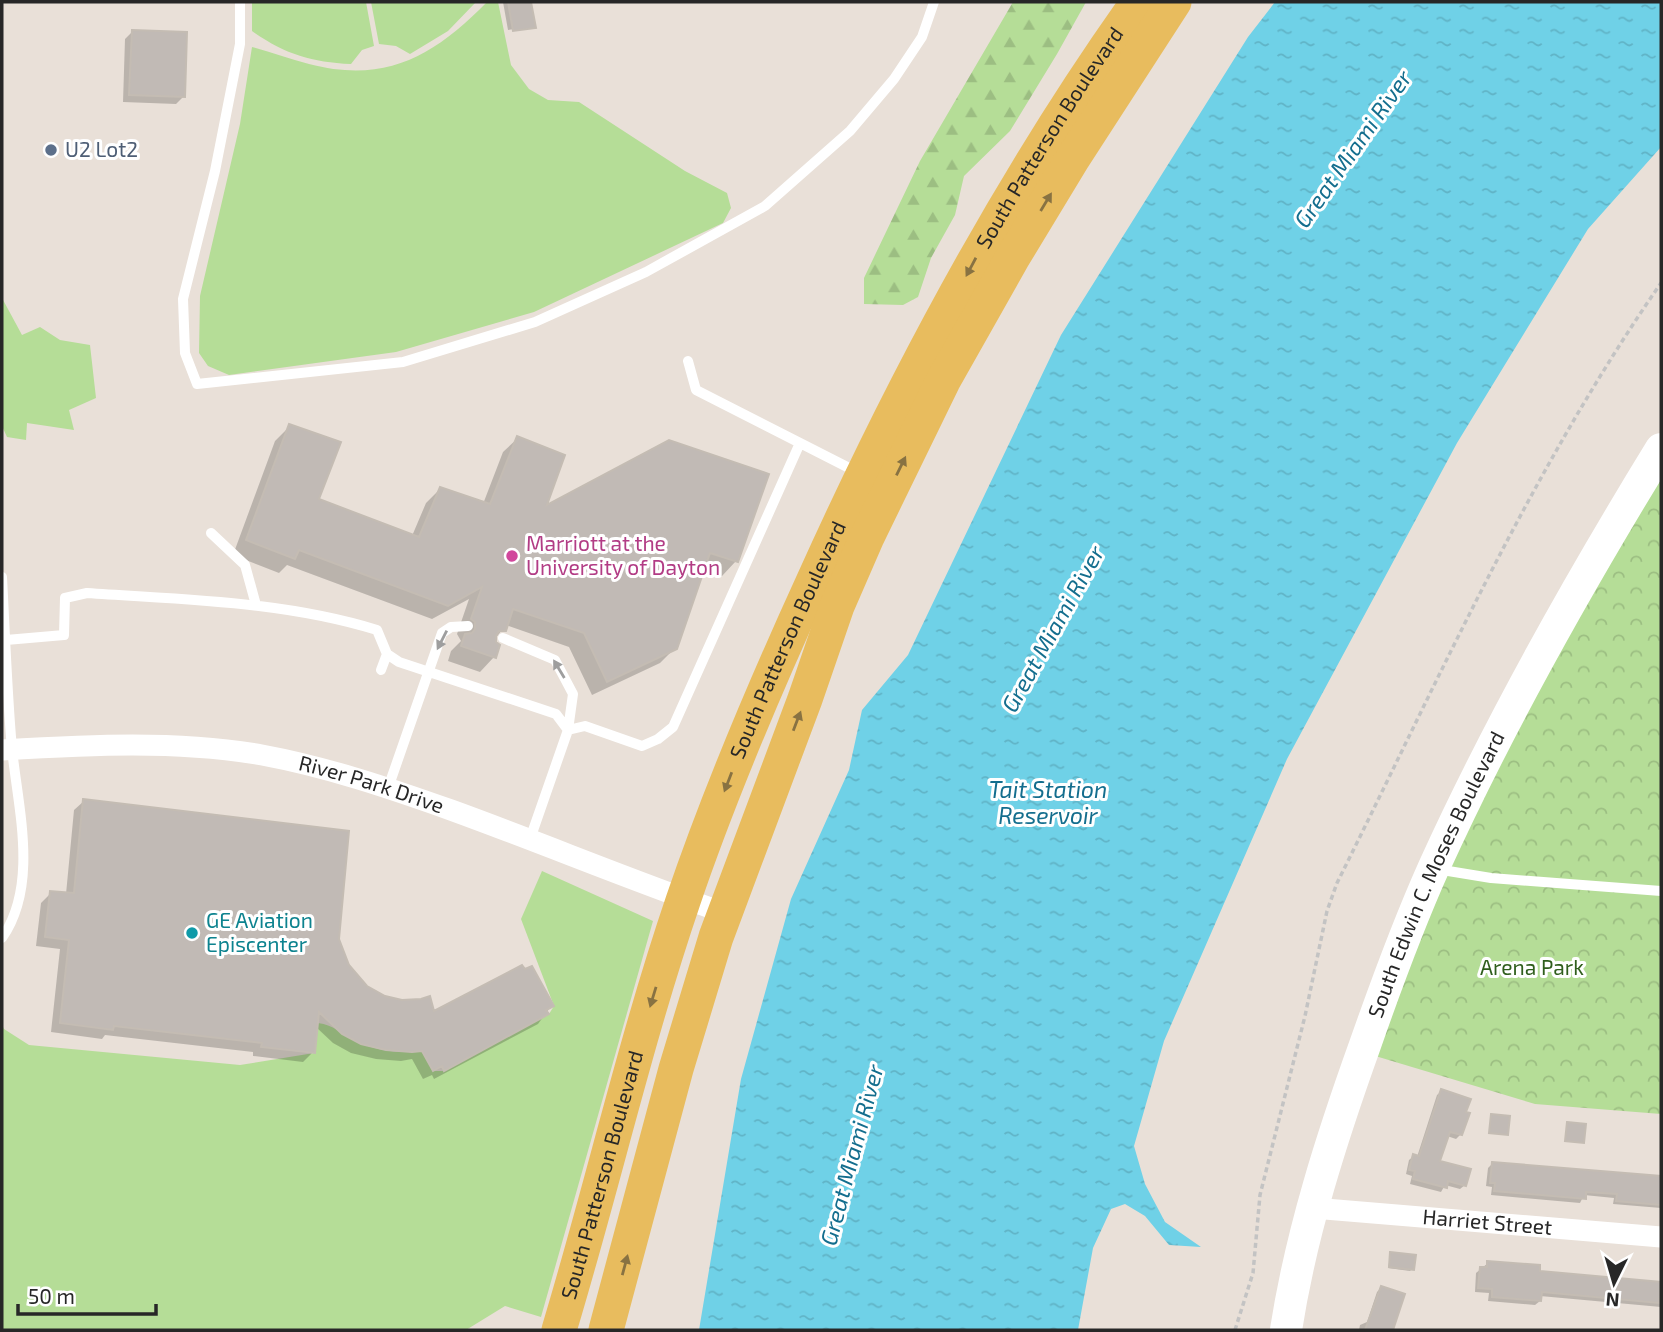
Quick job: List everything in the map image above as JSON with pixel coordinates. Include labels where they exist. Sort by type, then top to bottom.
[{"type":"main road","name":"South Patterson Boulevard","points":[[559,1330],[636,1049],[684,899],[753,714],[985,242],[1043,143],[1138,2]]},
{"type":"main road","name":"South Patterson Boulevard","points":[[606,1330],[676,1069],[725,913],[866,525],[1013,257],[1073,158],[1174,2]]},
{"type":"main road","name":"South Edwin C. Moses Boulevard","points":[[1286,1330],[1313,1208],[1341,1110],[1390,975],[1433,869],[1479,772],[1555,628],[1594,558],[1661,449]]},
{"type":"street","name":"River Park Drive","points":[[7,749],[157,746],[219,749],[306,764],[388,788],[725,913]]},
{"type":"street","name":"Harriet Street","points":[[1313,1208],[1661,1237]]},
{"type":"lane","points":[[240,2],[240,44],[215,171],[183,299],[185,353],[197,384],[403,362],[535,322],[646,272],[765,206],[850,131],[894,79],[922,37],[933,2]]},
{"type":"lane","points":[[688,361],[696,390],[800,443],[863,487]]},
{"type":"lane","points":[[568,730],[585,726],[642,746],[658,739],[673,727],[800,443]]},
{"type":"lane","points":[[211,533],[245,565],[256,605]]},
{"type":"lane","points":[[2,576],[6,640],[7,749],[24,842],[20,888],[11,926],[2,939]]},
{"type":"lane","points":[[6,640],[64,635],[65,598],[87,593],[256,605],[333,617],[377,631],[387,654],[399,662],[556,714],[568,730]]},
{"type":"lane","points":[[388,788],[442,633],[451,627],[468,626]]},
{"type":"lane","points":[[503,638],[555,660],[573,694],[568,730],[530,839]]},
{"type":"lane","points":[[382,670],[387,654]]},
{"type":"lane","points":[[1433,869],[1491,878],[1661,891]]},
{"type":"path","points":[[1236,1330],[1253,1273],[1260,1195],[1305,1016],[1327,911],[1337,883],[1527,500],[1629,328],[1661,283]]},
{"type":"green space","points":[[252,2],[366,2],[374,46],[362,50],[351,64],[299,55],[276,46],[252,31]]},
{"type":"green space","points":[[371,2],[476,2],[448,31],[410,54],[396,46],[379,44]]},
{"type":"green space","points":[[487,2],[498,2],[511,65],[529,89],[548,100],[579,102],[685,171],[727,193],[731,208],[723,223],[534,312],[396,352],[229,375],[208,366],[199,353],[200,296],[240,124],[252,47],[309,64],[337,69],[385,67],[428,51]]},
{"type":"green space","points":[[1013,2],[1086,2],[1010,131],[964,176],[955,215],[931,258],[918,297],[903,305],[864,304],[864,278],[920,161]]},
{"type":"green space","points":[[2,298],[22,335],[40,327],[60,340],[90,345],[96,398],[69,410],[74,430],[27,423],[26,440],[7,437],[2,426]]},
{"type":"green space","name":"Arena Park","points":[[1661,449],[1661,1114],[1535,1104],[1362,1052],[1390,975]]},
{"type":"green space","points":[[542,871],[653,921],[541,1317],[505,1306],[466,1330],[2,1330],[2,1025],[29,1045],[240,1065],[314,1053],[318,1023],[372,1047],[397,1052],[422,1051],[433,1071],[443,1071],[549,1014],[554,1006],[521,919]]},
{"type":"water","name":"Tait Station Reservoir","points":[[1275,2],[1661,2],[1661,147],[1588,229],[1457,443],[1287,759],[1164,1041],[1134,1146],[1145,1184],[1165,1222],[1201,1247],[1169,1245],[1145,1216],[1125,1204],[1111,1209],[1093,1248],[1078,1330],[699,1330],[741,1079],[791,899],[849,770],[862,710],[908,655],[1061,335],[1248,37]]},
{"type":"building","points":[[508,2],[531,2],[536,28],[513,31]]},
{"type":"building","points":[[132,30],[187,32],[185,97],[129,95]]},
{"type":"building","name":"Marriott at the University of Dayton","points":[[289,424],[341,442],[319,499],[419,537],[440,487],[490,504],[517,436],[565,455],[547,505],[669,440],[769,474],[738,562],[710,553],[677,649],[607,682],[584,633],[513,609],[506,631],[499,631],[496,636],[496,642],[500,645],[496,658],[461,646],[465,634],[472,633],[475,629],[475,622],[471,619],[482,587],[448,606],[299,550],[295,559],[246,540]]},
{"type":"building","name":"GE Aviation Episcenter","points":[[83,799],[349,831],[339,939],[349,965],[367,986],[385,996],[402,1000],[430,996],[434,1011],[522,965],[525,969],[532,966],[554,1006],[546,1010],[549,1014],[444,1071],[442,1066],[433,1071],[422,1051],[386,1050],[361,1044],[342,1034],[319,1012],[315,1053],[261,1047],[262,1043],[114,1026],[113,1030],[60,1023],[69,940],[45,937],[50,891],[74,893]]},
{"type":"building","points":[[1441,1089],[1471,1099],[1466,1112],[1470,1113],[1462,1135],[1450,1132],[1440,1161],[1471,1169],[1466,1186],[1448,1181],[1447,1188],[1413,1179],[1415,1171],[1409,1170],[1413,1154],[1419,1156]]},
{"type":"building","points":[[1491,1114],[1510,1116],[1508,1135],[1489,1133]]},
{"type":"building","points":[[1567,1122],[1586,1124],[1584,1143],[1565,1141]]},
{"type":"building","points":[[1492,1162],[1661,1176],[1661,1205],[1616,1201],[1617,1194],[1586,1192],[1586,1199],[1494,1191],[1495,1183],[1490,1183]]},
{"type":"building","points":[[1390,1252],[1416,1255],[1414,1270],[1389,1267]]},
{"type":"building","points":[[1487,1261],[1540,1265],[1540,1271],[1661,1282],[1659,1303],[1542,1292],[1541,1301],[1492,1297],[1492,1289],[1478,1288],[1480,1267],[1487,1267]]},
{"type":"building","points":[[1381,1286],[1405,1294],[1393,1330],[1365,1330]]},
{"type":"place","name":"U2 Lot2","points":[[51,150]]},
{"type":"place","name":"Marriott at the University of Dayton","points":[[512,556]]},
{"type":"place","name":"GE Aviation Episcenter","points":[[192,933]]},
{"type":"water label","name":"Great Miami River","points":[[1353,149]]},
{"type":"water label","name":"Great Miami River","points":[[1053,629]]},
{"type":"water label","name":"Great Miami River","points":[[852,1155]]}]
